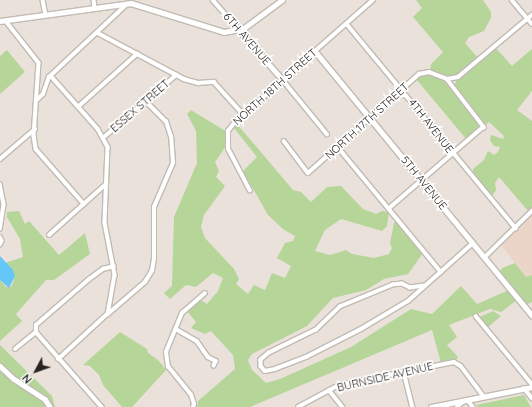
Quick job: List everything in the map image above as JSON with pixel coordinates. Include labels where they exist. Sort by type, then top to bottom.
[{"type":"main road","points":[[431,407],[484,397],[532,385]]},
{"type":"street","points":[[43,0],[46,15]]},
{"type":"street","points":[[94,0],[95,8]]},
{"type":"street","name":"6TH AVENUE","points":[[213,0],[283,80],[327,134]]},
{"type":"street","points":[[0,21],[130,2],[219,32],[239,30],[257,20],[282,0]]},
{"type":"street","name":"NORTH 18TH STREET","points":[[250,191],[227,144],[231,127],[243,114],[373,0]]},
{"type":"street","points":[[512,0],[532,24]]},
{"type":"street","points":[[37,100],[44,94],[47,79],[130,2]]},
{"type":"street","points":[[389,209],[484,127],[447,79],[461,74],[532,15]]},
{"type":"street","points":[[6,21],[38,60],[35,142],[40,156],[84,204]]},
{"type":"street","name":"4TH AVENUE","points":[[347,24],[453,154],[516,228]]},
{"type":"street","points":[[98,33],[176,75],[194,83],[214,82],[243,114]]},
{"type":"street","name":"5TH AVENUE","points":[[315,51],[532,315]]},
{"type":"street","points":[[78,106],[137,54]]},
{"type":"street","name":"NORTH 17TH STREET","points":[[284,141],[308,173],[417,76],[427,72],[447,79]]},
{"type":"street","name":"ESSEX STREET","points":[[104,137],[176,75]]},
{"type":"street","points":[[51,76],[104,137],[109,152],[106,184],[105,231],[114,266],[113,292],[108,314]]},
{"type":"street","points":[[59,359],[145,282],[152,271],[154,259],[154,207],[173,163],[171,137],[166,122],[145,101]]},
{"type":"street","points":[[0,159],[35,129]]},
{"type":"street","points":[[338,147],[441,272]]},
{"type":"street","points":[[0,184],[4,205],[0,228]]},
{"type":"street","points":[[49,235],[106,184]]},
{"type":"street","points":[[484,257],[516,228],[532,211]]},
{"type":"street","points":[[0,237],[2,241],[0,245]]},
{"type":"street","points":[[424,286],[410,288],[400,283],[340,307],[316,330],[268,353],[261,360],[261,366],[268,371],[333,344],[399,306],[424,286],[441,272],[473,243]]},
{"type":"street","points":[[102,407],[36,332],[36,325],[88,280],[104,269],[114,266]]},
{"type":"street","points":[[193,407],[193,398],[171,372],[165,359],[168,343],[176,329],[182,313],[205,293]]},
{"type":"street","points":[[476,316],[532,385]]},
{"type":"street","points":[[176,329],[197,341],[208,357],[209,362]]},
{"type":"street","points":[[15,349],[36,332]]},
{"type":"street","points":[[208,357],[216,361],[214,366]]},
{"type":"street","name":"BURNSIDE AVENUE","points":[[298,407],[339,385],[454,362],[470,378],[484,397]]},
{"type":"street","points":[[0,366],[14,379],[45,399],[50,407]]},
{"type":"street","points":[[404,372],[413,407]]},
{"type":"street","points":[[524,388],[532,398]]},
{"type":"street","points":[[329,390],[343,407]]},
{"type":"street","points":[[457,407],[466,400],[473,407]]},
{"type":"shaded area","points":[[532,214],[532,275],[526,277],[501,245]]},
{"type":"green space","points":[[416,0],[483,0],[491,12],[491,18],[484,31],[469,37],[465,43],[478,58],[456,76],[449,78],[430,71],[431,64],[443,52],[413,17],[422,8]]},
{"type":"green space","points":[[495,47],[512,66],[532,49],[532,91],[517,110],[532,121],[532,209],[529,212],[499,177],[495,183],[496,190],[492,196],[473,173],[473,169],[484,160],[488,151],[494,155],[498,152],[500,147],[494,146],[490,140],[491,135],[503,139],[504,136],[489,122],[485,125],[454,86],[457,80]]},
{"type":"green space","points":[[7,50],[25,72],[0,94],[0,56]]},
{"type":"green space","points":[[428,74],[443,80],[480,125],[480,129],[467,140],[416,79]]},
{"type":"green space","points":[[191,110],[227,132],[226,146],[215,162],[219,171],[216,177],[225,186],[204,215],[201,227],[205,238],[234,269],[239,279],[236,284],[248,294],[254,285],[265,290],[272,273],[285,278],[291,266],[277,258],[285,243],[293,241],[295,236],[283,229],[268,215],[243,171],[257,157],[234,128],[237,124],[293,190],[301,192],[311,202],[327,187],[341,186],[363,209],[376,214],[382,211],[389,212],[387,226],[382,231],[341,219],[325,230],[315,251],[330,255],[346,250],[352,254],[374,258],[389,254],[392,248],[390,243],[394,223],[397,219],[423,253],[408,274],[384,279],[366,290],[333,298],[307,326],[252,354],[248,360],[252,370],[266,383],[280,379],[351,347],[411,309],[432,314],[461,286],[477,304],[509,290],[517,300],[501,312],[490,309],[449,325],[457,337],[447,345],[458,357],[456,360],[441,363],[432,330],[250,407],[197,407],[198,401],[235,369],[233,355],[211,331],[205,334],[191,328],[196,322],[187,311],[201,300],[207,304],[218,291],[223,278],[213,273],[196,287],[186,285],[170,299],[164,293],[172,286],[174,217],[197,163],[196,131],[187,114]]},
{"type":"green space","points":[[19,211],[25,224],[29,221],[59,255],[85,233],[90,254],[54,280],[46,280],[16,314],[22,321],[0,341],[0,280],[6,287],[11,287],[14,280],[11,268],[5,263],[23,257],[20,239],[7,217],[7,212]]},
{"type":"green space","points":[[515,263],[526,277],[532,275],[532,302],[526,305],[500,272],[502,268]]},
{"type":"green space","points":[[493,311],[501,316],[487,328],[480,317]]},
{"type":"green space","points":[[120,332],[147,349],[148,353],[158,360],[166,370],[132,407],[122,407],[103,385],[99,375],[90,366],[83,365]]},
{"type":"green space","points":[[0,345],[52,396],[55,407],[0,407]]},
{"type":"green space","points":[[524,395],[531,407],[478,407],[476,405]]},
{"type":"water","points":[[0,256],[13,270],[15,276],[9,288],[0,280]]}]
